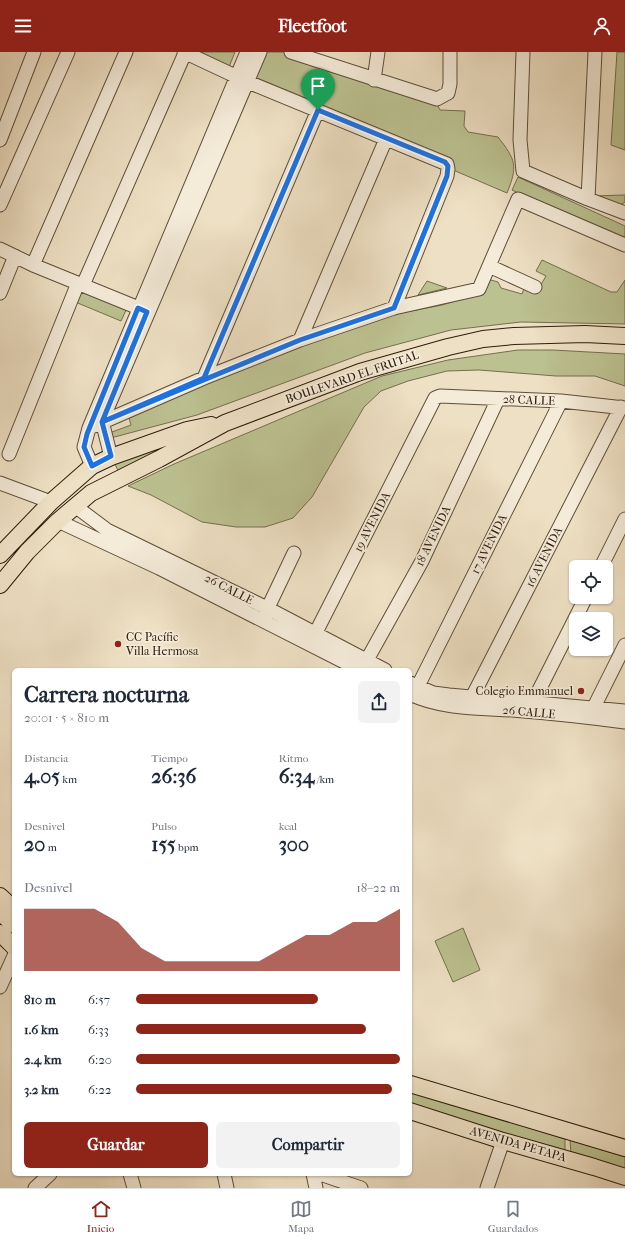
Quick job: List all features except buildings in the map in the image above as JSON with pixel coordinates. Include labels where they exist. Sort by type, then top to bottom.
[{"type":"main road","name":"BOULEVARD EL FRUTAL","points":[[0,585],[26,553],[58,521],[91,493],[159,459],[225,423],[360,372],[412,356],[469,342],[514,336],[548,334],[625,336]]},
{"type":"main road","name":"BOULEVARD EL FRUTAL","points":[[0,555],[51,502],[92,466],[111,456],[187,430],[225,423]]},
{"type":"main road","points":[[91,493],[92,485],[111,468],[111,456]]},
{"type":"main road","points":[[0,572],[26,553]]},
{"type":"main road","points":[[0,896],[12,907]]},
{"type":"main road","points":[[0,912],[12,923]]},
{"type":"main road","points":[[0,933],[12,944]]},
{"type":"main road","points":[[412,1085],[625,1148]]},
{"type":"main road","name":"AVENIDA PETAPA","points":[[412,1112],[503,1141],[625,1177]]},
{"type":"street","points":[[0,140],[34,52]]},
{"type":"street","points":[[0,205],[68,52]]},
{"type":"street","points":[[33,265],[126,52]]},
{"type":"street","points":[[9,454],[80,284],[185,52],[242,79],[445,162],[448,168],[394,308]]},
{"type":"street","points":[[242,79],[247,52]]},
{"type":"street","points":[[92,466],[84,447],[89,428],[143,310],[242,79],[260,52]]},
{"type":"street","points":[[291,52],[305,55],[374,80],[426,96],[440,98],[448,93],[450,84],[450,52]]},
{"type":"street","points":[[374,80],[378,52]]},
{"type":"street","points":[[523,52],[520,140],[523,171],[625,213]]},
{"type":"street","points":[[588,199],[595,52]]},
{"type":"street","points":[[204,378],[318,110]]},
{"type":"street","points":[[300,340],[386,138]]},
{"type":"street","points":[[89,428],[204,378],[300,340],[394,308],[477,290],[480,287],[516,201],[520,198],[625,245]]},
{"type":"street","points":[[0,249],[33,265],[143,310]]},
{"type":"street","points":[[0,293],[15,256]]},
{"type":"street","points":[[489,266],[535,287]]},
{"type":"street","points":[[111,456],[102,422],[143,310]]},
{"type":"street","name":"28 CALLE","points":[[434,400],[440,396],[561,401],[623,408]]},
{"type":"street","name":"18 AVENIDA","points":[[363,667],[422,561],[498,399]]},
{"type":"street","name":"19 AVENIDA","points":[[312,639],[434,400]]},
{"type":"street","name":"17 AVENIDA","points":[[412,690],[561,401]]},
{"type":"street","name":"16 AVENIDA","points":[[470,702],[623,408]]},
{"type":"street","points":[[0,483],[51,502]]},
{"type":"street","name":"26 CALLE","points":[[75,506],[107,530],[363,667]]},
{"type":"street","points":[[604,560],[625,519]]},
{"type":"street","name":"26 CALLE","points":[[58,521],[264,614]]},
{"type":"street","points":[[264,614],[294,553]]},
{"type":"street","points":[[530,707],[582,604]]},
{"type":"street","points":[[591,712],[625,645]]},
{"type":"street","name":"26 CALLE","points":[[412,690],[433,693],[470,702],[591,712],[625,712]]},
{"type":"street","name":"26 CALLE","points":[[591,712],[625,722]]},
{"type":"street","points":[[0,986],[12,960]]},
{"type":"street","points":[[487,1188],[503,1141]]},
{"type":"street","points":[[131,1176],[134,1188]]},
{"type":"street","points":[[224,1176],[227,1188]]},
{"type":"street","points":[[313,1176],[316,1188]]},
{"type":"street","points":[[326,1176],[361,1188]]},
{"type":"green space","points":[[193,52],[235,52],[229,67]]},
{"type":"green space","points":[[260,52],[297,52],[435,100],[440,110],[465,111],[464,126],[468,132],[498,137],[509,152],[514,169],[511,184],[507,193],[249,83]]},
{"type":"green space","points":[[617,52],[625,52],[625,150],[611,145]]},
{"type":"green space","points":[[518,177],[625,226],[625,243],[512,190]]},
{"type":"green space","points":[[625,195],[625,202],[615,208],[591,196]]},
{"type":"green space","points":[[542,260],[611,292],[617,292],[625,280],[625,324],[521,322],[451,330],[365,353],[197,415],[107,439],[107,429],[112,432],[131,425],[129,418],[225,375],[375,318],[442,305],[466,298],[483,284],[491,280],[498,282],[501,288],[522,294],[526,283],[539,288],[546,276],[536,271]]},
{"type":"green space","points":[[427,281],[447,288],[418,295]]},
{"type":"green space","points":[[73,285],[127,308],[121,321],[68,299]]},
{"type":"green space","points":[[518,350],[553,350],[625,354],[625,386],[595,376],[556,376],[479,370],[447,371],[408,381],[381,391],[364,407],[312,497],[293,518],[265,527],[236,527],[202,522],[151,495],[128,486],[174,464],[382,376],[448,360]]},
{"type":"green space","points":[[187,437],[119,472],[114,463]]},
{"type":"green space","points":[[463,928],[480,970],[453,982],[435,941]]},
{"type":"green space","points":[[412,1092],[565,1139],[565,1155],[412,1108]]},
{"type":"green space","points":[[570,1140],[625,1157],[625,1172],[571,1155]]},
{"type":"place","name":"CC Pacífic Villa Hermosa","points":[[118,644]]},
{"type":"place","name":"Colegio Emmanuel","points":[[581,691]]},
{"type":"route","points":[[318,110],[204,378],[102,422],[147,312],[138,308],[87,434],[84,447],[92,466],[111,456],[102,422],[153,400],[204,378],[300,340],[394,308],[447,176],[448,166],[445,162],[318,110]]}]
